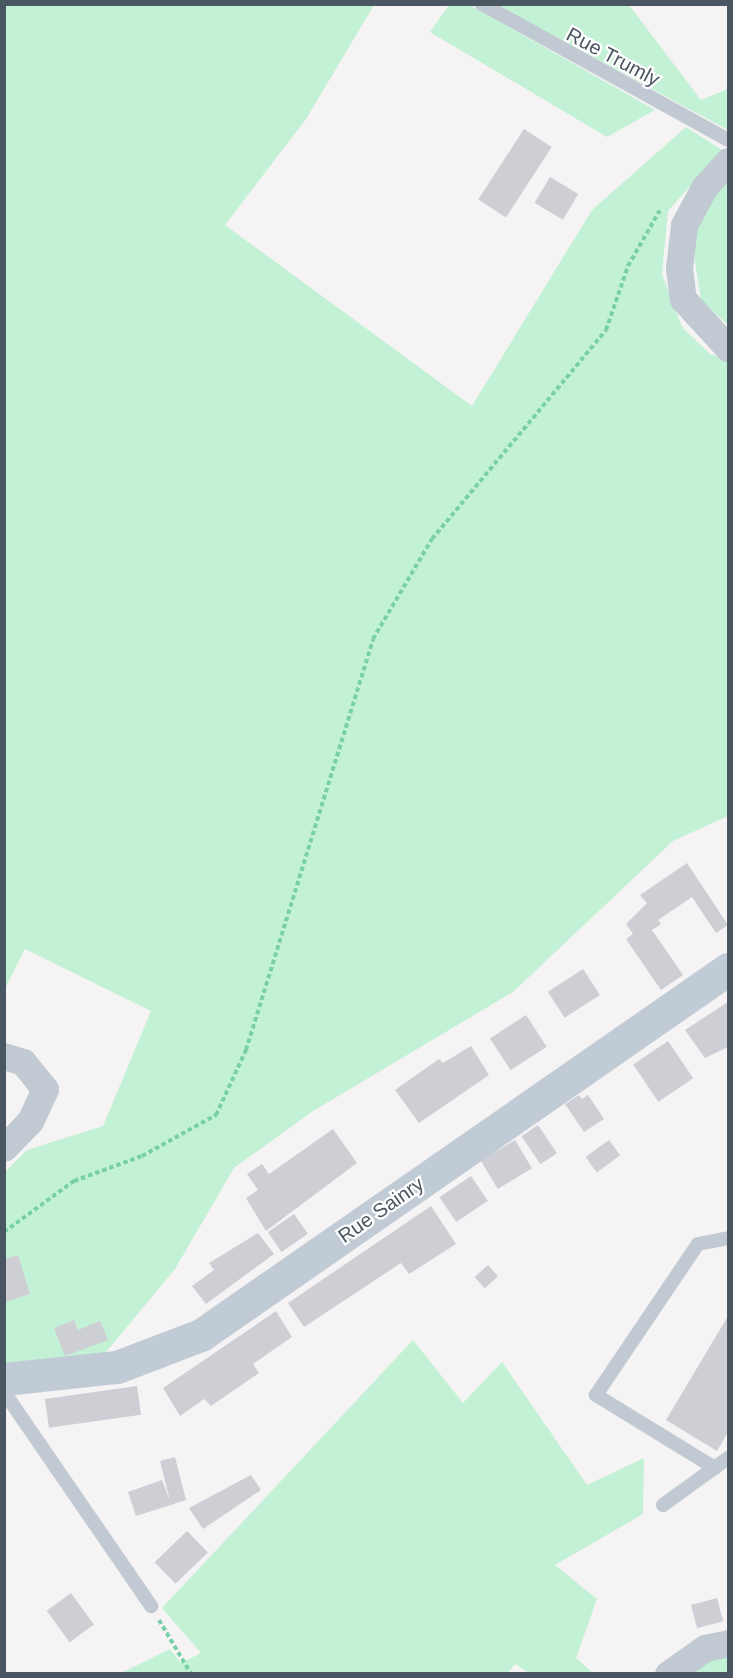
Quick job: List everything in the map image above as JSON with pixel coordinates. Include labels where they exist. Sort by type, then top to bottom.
[{"type":"street","points":[[729,161],[704,188],[684,225],[679,268],[683,299],[729,348]]},
{"type":"street","name":"Rue Sainry","points":[[4,1379],[117,1367],[201,1335],[729,969]]},
{"type":"street","points":[[4,1056],[23,1062],[45,1089],[30,1121],[4,1148]]},
{"type":"street","points":[[668,1674],[705,1648],[729,1643]]},
{"type":"lane","name":"Rue Trumly","points":[[483,4],[729,140]]},
{"type":"lane","points":[[715,1468],[596,1395],[698,1244],[729,1238]]},
{"type":"lane","points":[[4,1392],[151,1606]]},
{"type":"lane","points":[[663,1505],[729,1458]]},
{"type":"path","points":[[4,1232],[74,1181],[142,1156],[216,1115],[246,1050],[373,639],[432,539],[606,330],[628,266],[666,200]]},
{"type":"path","points":[[151,1606],[191,1674]]},
{"type":"green space","points":[[5,5],[374,5],[306,119],[225,225],[472,406],[592,210],[686,127],[722,150],[668,211],[662,274],[682,327],[710,354],[728,359],[728,816],[673,841],[513,992],[313,1111],[234,1168],[175,1269],[102,1357],[5,1366],[5,1172],[27,1150],[103,1126],[151,1011],[25,949],[5,989]]},
{"type":"green space","points":[[449,5],[470,5],[655,110],[607,137],[430,32]]},
{"type":"green space","points":[[496,5],[629,5],[701,100],[728,89],[728,130]]},
{"type":"green space","points":[[728,177],[728,325],[701,300],[691,236],[716,187]]},
{"type":"green space","points":[[413,1340],[463,1403],[502,1362],[587,1485],[644,1458],[643,1514],[555,1565],[597,1599],[576,1658],[593,1673],[529,1673],[515,1664],[507,1674],[121,1673],[170,1649],[181,1663],[201,1653],[162,1608]]},
{"type":"green space","points":[[728,1649],[728,1673],[691,1674]]},
{"type":"building","points":[[524,129],[552,147],[506,217],[478,199]]},
{"type":"building","points":[[550,177],[578,194],[563,220],[535,203]]},
{"type":"building","points":[[687,863],[728,925],[716,933],[692,897],[658,920],[661,924],[652,930],[683,975],[661,990],[626,939],[633,934],[626,924],[647,903],[640,895]]},
{"type":"building","points":[[583,969],[600,995],[565,1018],[548,992]]},
{"type":"building","points":[[728,1002],[728,1047],[705,1058],[685,1030]]},
{"type":"building","points":[[526,1015],[547,1047],[511,1070],[490,1038]]},
{"type":"building","points":[[668,1041],[693,1078],[658,1102],[633,1064]]},
{"type":"building","points":[[471,1046],[489,1075],[419,1123],[395,1090],[439,1059],[443,1063]]},
{"type":"building","points":[[579,1095],[582,1099],[588,1095],[604,1119],[584,1132],[565,1104]]},
{"type":"building","points":[[538,1125],[557,1153],[540,1164],[521,1136]]},
{"type":"building","points":[[333,1129],[357,1163],[266,1231],[246,1198],[258,1190],[247,1174],[262,1164],[269,1174]]},
{"type":"building","points":[[515,1140],[532,1168],[498,1189],[481,1161]]},
{"type":"building","points":[[609,1140],[620,1155],[597,1172],[586,1157]]},
{"type":"building","points":[[471,1176],[488,1201],[456,1222],[439,1197]]},
{"type":"building","points":[[431,1206],[456,1244],[409,1274],[401,1263],[304,1327],[288,1303]]},
{"type":"building","points":[[294,1214],[308,1234],[282,1252],[268,1232]]},
{"type":"building","points":[[258,1233],[274,1254],[206,1304],[192,1286],[214,1270],[209,1263]]},
{"type":"building","points":[[18,1255],[30,1294],[5,1302],[5,1259]]},
{"type":"building","points":[[488,1265],[498,1276],[485,1288],[475,1277]]},
{"type":"building","points":[[276,1311],[292,1337],[253,1364],[259,1373],[211,1406],[204,1399],[180,1416],[163,1388]]},
{"type":"building","points":[[728,1316],[728,1432],[717,1451],[666,1420]]},
{"type":"building","points":[[74,1320],[78,1330],[100,1321],[108,1340],[65,1356],[54,1328]]},
{"type":"building","points":[[137,1386],[141,1415],[49,1428],[45,1399]]},
{"type":"building","points":[[175,1457],[186,1500],[136,1516],[128,1492],[162,1480],[170,1501],[160,1461]]},
{"type":"building","points":[[251,1475],[261,1490],[203,1529],[189,1508]]},
{"type":"building","points":[[187,1531],[208,1553],[175,1584],[155,1562]]},
{"type":"building","points":[[71,1593],[94,1625],[70,1642],[47,1611]]},
{"type":"building","points":[[717,1598],[723,1621],[697,1628],[691,1605]]}]
